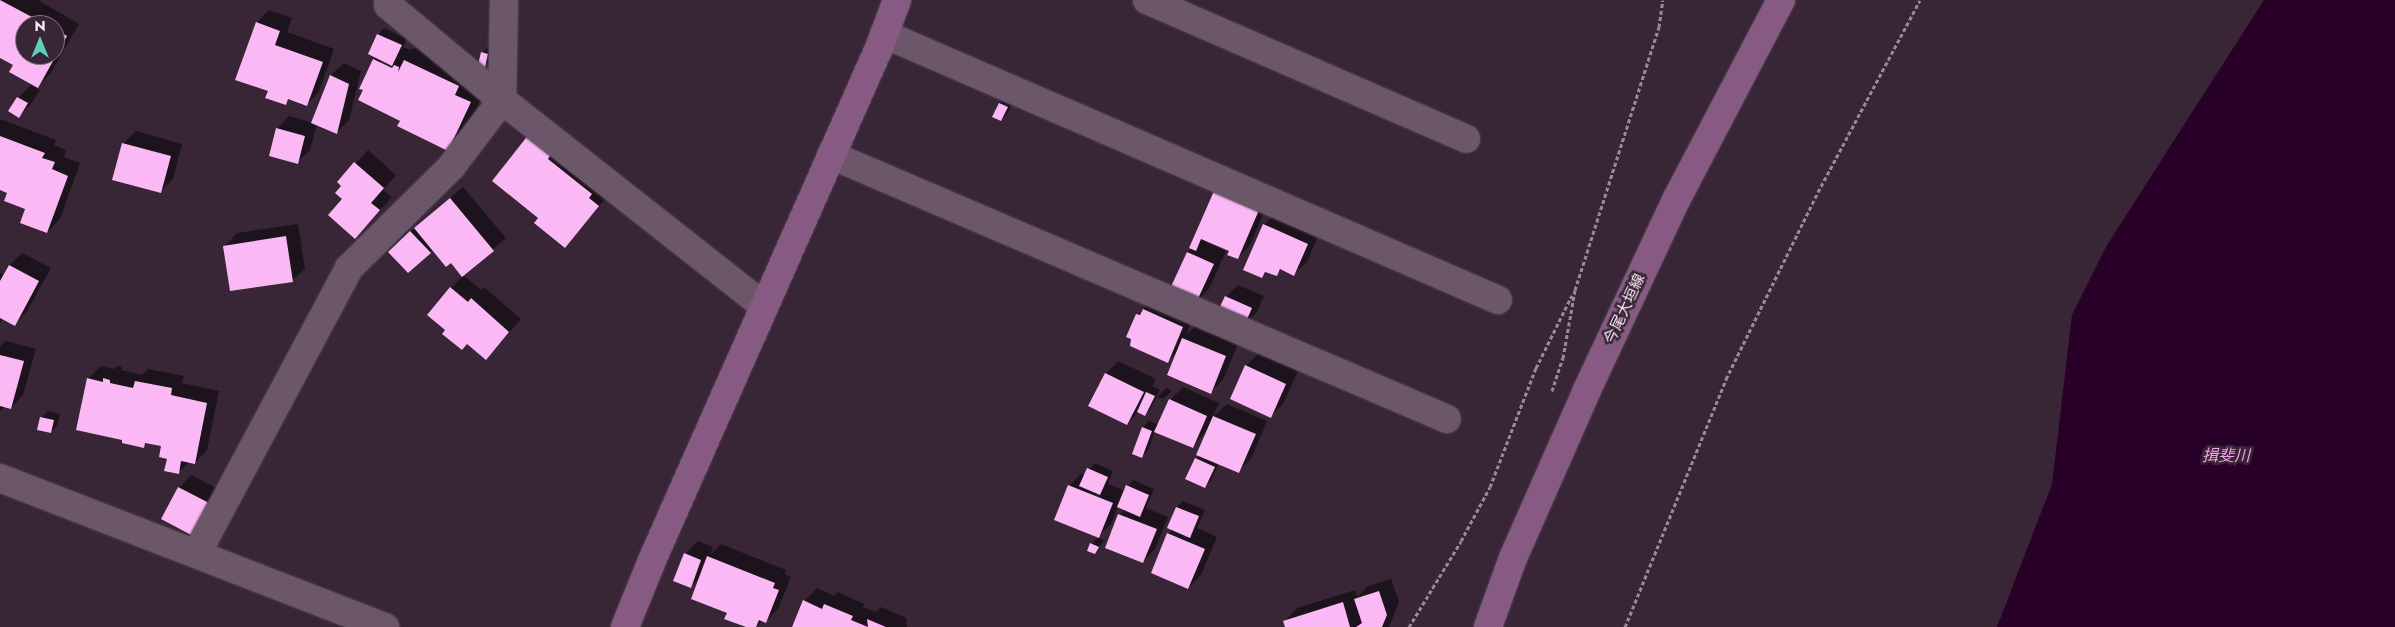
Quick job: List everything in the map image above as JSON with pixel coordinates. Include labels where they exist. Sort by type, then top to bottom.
[{"type":"street","points":[[388,0],[388,5],[502,100],[764,306]]},
{"type":"street","points":[[197,553],[349,268],[451,167],[502,100],[504,0]]},
{"type":"street","points":[[625,627],[653,558],[884,34],[897,0]]},
{"type":"street","points":[[1147,0],[1466,140]]},
{"type":"street","name":"今尾大垣線","points":[[1488,627],[1513,558],[1587,390],[1676,200],[1781,0]]},
{"type":"street","points":[[884,34],[1498,300]]},
{"type":"street","points":[[831,155],[1447,418]]},
{"type":"street","points":[[0,478],[385,627]]},
{"type":"path","points":[[1552,393],[1563,358],[1575,290],[1659,27],[1663,0]]},
{"type":"path","points":[[1625,627],[1726,379],[1818,192],[1920,0]]},
{"type":"path","points":[[1409,627],[1461,541],[1490,487],[1536,368],[1575,290]]},
{"type":"water","name":"揖斐川","points":[[2264,0],[2395,0],[2395,627],[1997,627],[2052,484],[2072,315],[2107,245]]},
{"type":"building","points":[[0,0],[28,15],[15,15],[15,65],[51,65],[38,88],[9,72],[13,65],[0,58]]},
{"type":"building","points":[[256,22],[280,31],[275,45],[323,62],[307,106],[288,99],[286,105],[265,98],[268,91],[235,80]]},
{"type":"building","points":[[377,34],[402,45],[392,66],[368,54]]},
{"type":"building","points":[[481,52],[488,54],[485,67],[478,65]]},
{"type":"building","points":[[373,59],[392,68],[394,65],[399,67],[398,72],[404,60],[459,86],[455,95],[471,102],[448,151],[397,126],[400,121],[358,100],[363,90],[359,89]]},
{"type":"building","points":[[330,75],[349,84],[337,134],[311,123]]},
{"type":"building","points":[[17,97],[28,103],[19,118],[8,111]]},
{"type":"building","points":[[999,103],[1008,107],[1001,121],[992,117]]},
{"type":"building","points":[[276,128],[305,136],[298,164],[269,156]]},
{"type":"building","points":[[529,134],[552,153],[548,159],[592,194],[589,198],[599,206],[565,248],[534,223],[538,218],[492,181]]},
{"type":"building","points":[[0,136],[45,153],[42,158],[55,162],[52,169],[68,176],[47,233],[20,223],[25,209],[4,201],[7,193],[0,190]]},
{"type":"building","points":[[122,143],[171,156],[161,193],[112,180]]},
{"type":"building","points":[[354,162],[384,188],[371,203],[380,210],[355,239],[328,215],[342,199],[335,193],[341,186],[337,182]]},
{"type":"building","points":[[1214,191],[1259,210],[1238,259],[1227,255],[1229,251],[1201,239],[1196,251],[1189,248]]},
{"type":"building","points":[[450,198],[494,251],[462,277],[451,263],[446,267],[414,228]]},
{"type":"building","points":[[1263,224],[1308,244],[1294,276],[1280,269],[1277,276],[1265,272],[1262,278],[1243,270]]},
{"type":"building","points":[[410,231],[431,253],[408,273],[388,252]]},
{"type":"building","points":[[286,236],[293,282],[230,291],[223,246]]},
{"type":"building","points":[[1187,252],[1214,264],[1196,303],[1169,291]]},
{"type":"building","points":[[9,265],[39,281],[15,326],[0,318],[0,281]]},
{"type":"building","points":[[450,287],[468,302],[471,298],[509,332],[486,360],[467,344],[462,350],[442,334],[445,330],[427,315]]},
{"type":"building","points":[[1225,296],[1252,308],[1244,326],[1217,313]]},
{"type":"building","points":[[1143,309],[1183,327],[1168,363],[1130,346],[1131,339],[1126,337],[1136,314],[1140,315]]},
{"type":"building","points":[[1182,338],[1226,356],[1211,394],[1167,375]]},
{"type":"building","points":[[0,355],[24,361],[11,409],[0,406]]},
{"type":"building","points":[[1245,365],[1286,384],[1271,418],[1230,399]]},
{"type":"building","points":[[1105,373],[1144,392],[1127,425],[1088,406]]},
{"type":"building","points":[[87,378],[103,382],[103,378],[110,380],[110,383],[133,388],[135,381],[172,388],[171,395],[207,403],[195,464],[181,461],[179,474],[164,471],[167,459],[159,457],[161,446],[145,443],[144,448],[122,443],[122,440],[76,430]]},
{"type":"building","points":[[1146,392],[1155,396],[1145,416],[1137,412]]},
{"type":"building","points":[[1169,399],[1207,416],[1193,448],[1154,432]]},
{"type":"building","points":[[1213,416],[1256,434],[1239,473],[1196,455]]},
{"type":"building","points":[[40,417],[54,420],[51,433],[37,430]]},
{"type":"building","points":[[1142,427],[1152,431],[1142,458],[1132,454]]},
{"type":"building","points":[[1195,458],[1215,467],[1205,488],[1185,479]]},
{"type":"building","points":[[1087,468],[1108,477],[1100,495],[1079,486]]},
{"type":"building","points":[[1068,485],[1113,503],[1099,538],[1054,520]]},
{"type":"building","points":[[1126,485],[1149,495],[1140,517],[1117,507]]},
{"type":"building","points":[[178,487],[213,505],[195,537],[161,519]]},
{"type":"building","points":[[1176,507],[1199,516],[1190,538],[1167,528]]},
{"type":"building","points":[[1118,514],[1157,529],[1143,563],[1105,548]]},
{"type":"building","points":[[1167,533],[1205,549],[1188,589],[1151,573]]},
{"type":"building","points":[[1090,543],[1099,547],[1095,554],[1087,551]]},
{"type":"building","points":[[684,553],[701,560],[691,588],[673,581]]},
{"type":"building","points":[[707,556],[775,583],[773,588],[779,590],[766,623],[759,620],[756,627],[746,627],[724,619],[727,613],[691,599]]},
{"type":"building","points":[[1379,591],[1387,615],[1382,627],[1356,627],[1362,623],[1354,599]]},
{"type":"building","points":[[803,600],[822,609],[824,604],[853,616],[851,620],[868,627],[792,627]]},
{"type":"building","points":[[1343,602],[1350,627],[1285,627],[1283,621]]},
{"type":"building","points":[[867,619],[886,627],[868,627]]}]
